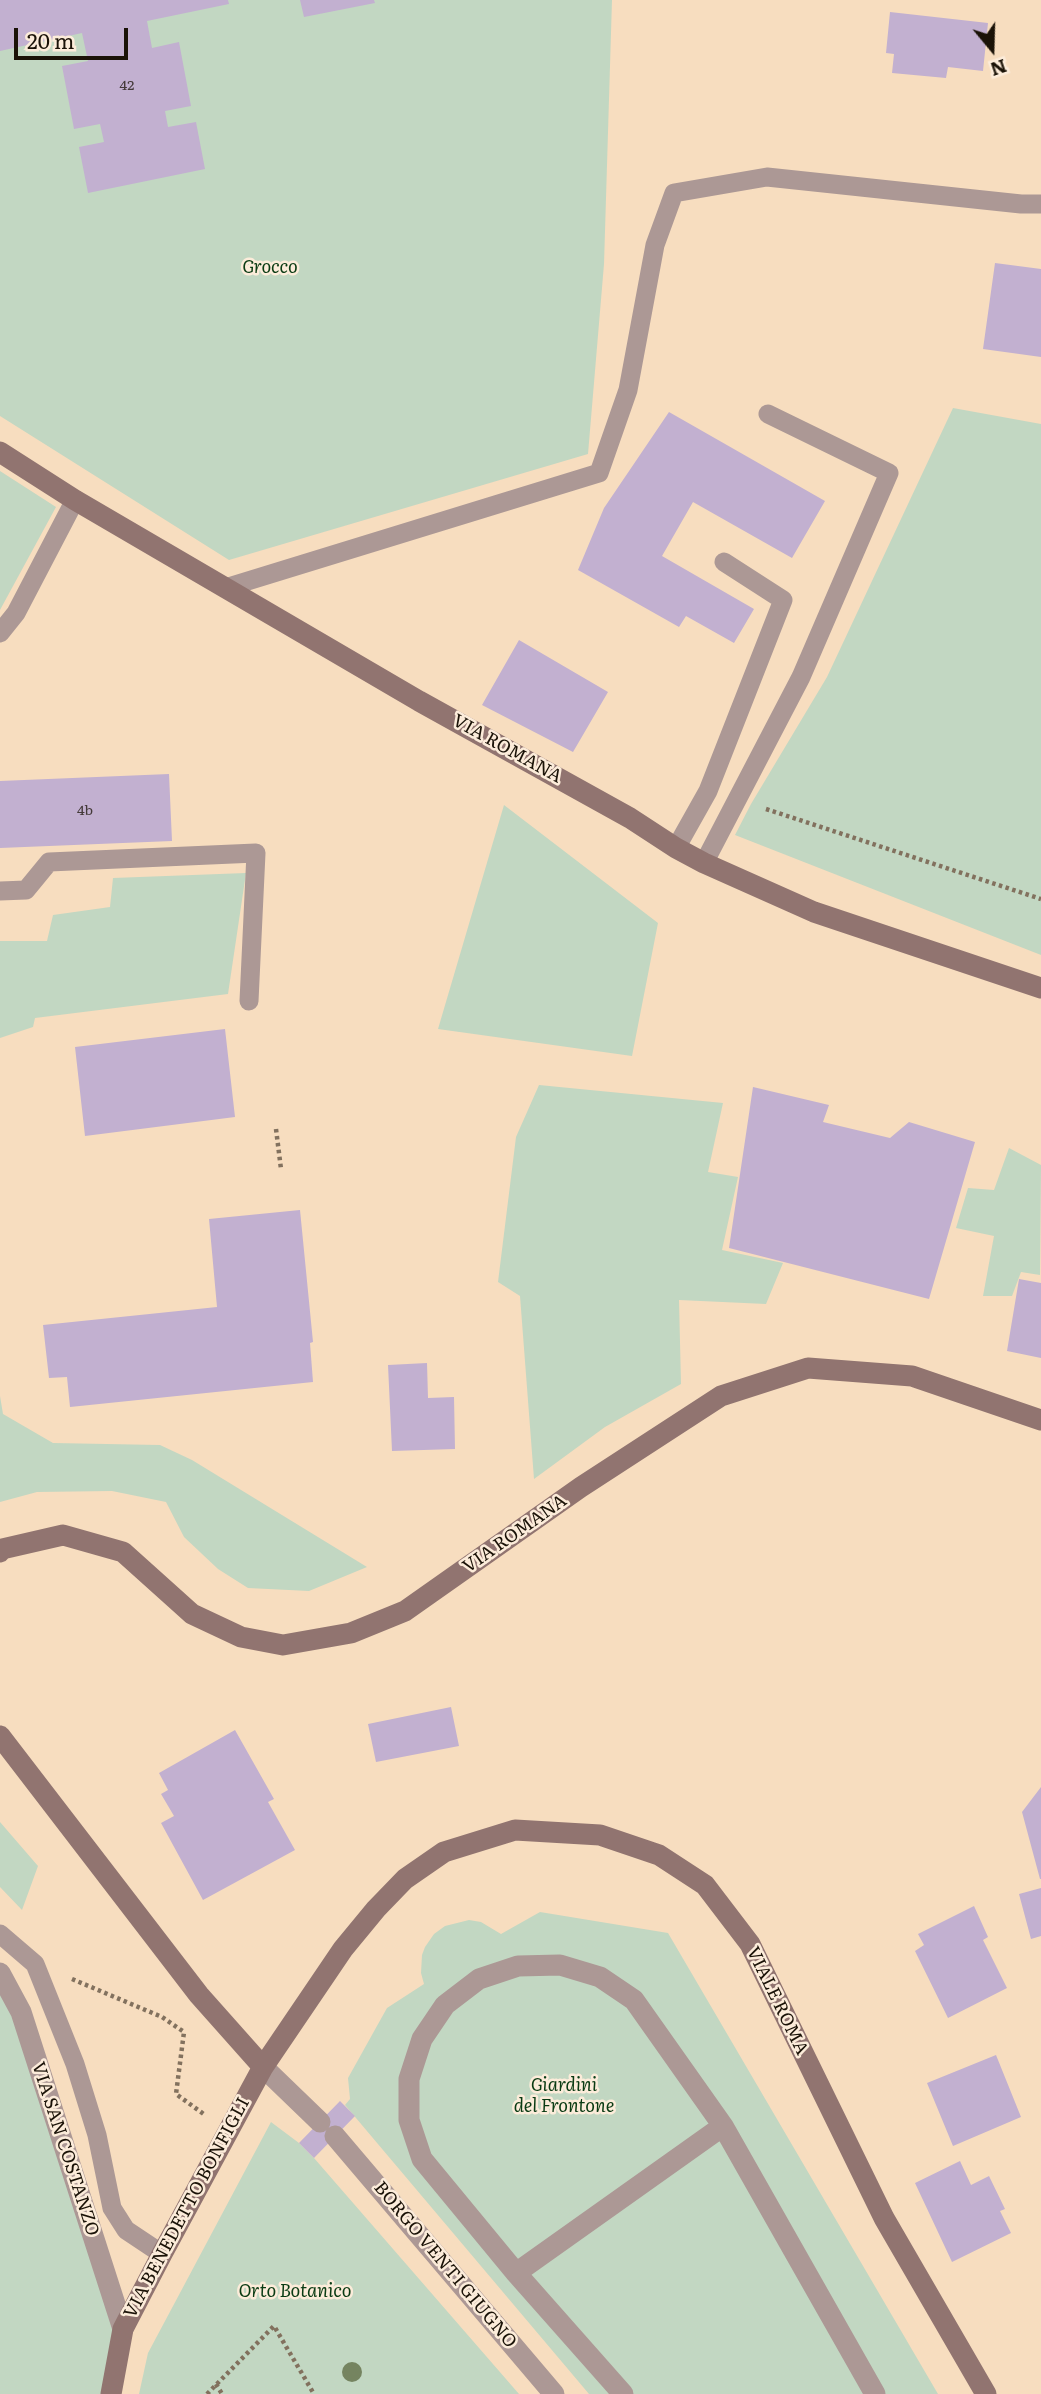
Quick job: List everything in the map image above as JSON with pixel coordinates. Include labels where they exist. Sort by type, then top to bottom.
[{"type":"main road","name":"VIA ROMANA","points":[[0,452],[75,500],[225,588],[419,701],[630,818],[704,863],[814,912],[1041,988]]},
{"type":"main road","name":"VIA ROMANA","points":[[0,1552],[2,1549],[63,1535],[123,1552],[192,1614],[241,1637],[283,1645],[351,1633],[405,1611],[582,1487],[721,1396],[808,1368],[912,1377],[1041,1420]]},
{"type":"main road","points":[[0,1736],[199,1995],[262,2067]]},
{"type":"main road","name":"VIALE ROMA","points":[[262,2067],[343,1949],[376,1909],[405,1879],[444,1852],[515,1830],[600,1835],[659,1855],[705,1885],[750,1944],[884,2218],[986,2394]]},
{"type":"main road","name":"VIA BENEDETTO BONFIGLI","points":[[111,2394],[123,2329],[262,2067]]},
{"type":"street","points":[[623,2394],[516,2273],[422,2159],[410,2120],[409,2078],[422,2039],[445,2005],[479,1979],[518,1966],[560,1965],[600,1977],[634,2000],[723,2126],[875,2394]]},
{"type":"street","name":"VIA SAN COSTANZO","points":[[0,1973],[21,2012],[123,2329]]},
{"type":"street","name":"BORGO VENTI GIUGNO","points":[[262,2067],[328,2129],[554,2394]]},
{"type":"street","points":[[516,2273],[723,2126]]},
{"type":"lane","points":[[225,588],[599,473],[628,390],[655,245],[674,192],[767,177],[1041,204]]},
{"type":"lane","points":[[704,863],[801,677],[889,473],[768,414]]},
{"type":"lane","points":[[0,632],[16,613],[75,500]]},
{"type":"lane","points":[[676,848],[708,791],[783,600],[724,562]]},
{"type":"lane","points":[[0,891],[26,890],[49,862],[256,853],[249,1001]]},
{"type":"lane","points":[[0,1934],[35,1964],[75,2064],[97,2135],[112,2208],[126,2230],[162,2254]]},
{"type":"path","points":[[737,797],[751,804],[1041,899]]},
{"type":"path","points":[[276,1129],[281,1169]]},
{"type":"path","points":[[35,1964],[163,2017],[184,2032],[176,2094],[227,2131]]},
{"type":"path","points":[[207,2394],[274,2326],[314,2394]]},
{"type":"path","points":[[216,2384],[222,2394]]},
{"type":"green space","name":"Grocco","points":[[0,0],[612,0],[604,264],[588,454],[229,560],[0,416]]},
{"type":"green space","points":[[953,408],[1041,424],[1041,955],[735,835],[827,677]]},
{"type":"green space","points":[[0,471],[56,507],[0,610]]},
{"type":"green space","points":[[504,805],[658,923],[632,1056],[438,1029]]},
{"type":"green space","points":[[246,873],[228,994],[35,1018],[33,1027],[0,1038],[0,941],[47,941],[53,915],[110,907],[113,878]]},
{"type":"green space","points":[[539,1085],[723,1103],[708,1172],[738,1177],[722,1250],[783,1263],[766,1304],[679,1300],[681,1384],[605,1427],[534,1479],[520,1296],[498,1282],[516,1137]]},
{"type":"green space","points":[[1009,1148],[1041,1165],[1040,1275],[1021,1272],[1012,1296],[983,1296],[994,1236],[956,1228],[968,1188],[994,1190]]},
{"type":"green space","points":[[0,1396],[3,1414],[53,1443],[160,1445],[192,1460],[367,1567],[309,1591],[248,1588],[218,1569],[184,1537],[166,1502],[112,1491],[37,1492],[0,1502]]},
{"type":"green space","points":[[0,1822],[38,1866],[22,1910],[0,1887]]},
{"type":"green space","name":"Giardini del Frontone","points":[[540,1912],[668,1933],[938,2394],[589,2394],[345,2105],[350,2099],[348,2078],[387,2008],[424,1984],[421,1973],[422,1955],[434,1934],[445,1926],[469,1920],[481,1922],[501,1934]]},
{"type":"green space","points":[[0,1973],[123,2329],[114,2394],[0,2394]]},
{"type":"green space","name":"Orto Botanico","points":[[271,2122],[314,2158],[519,2394],[139,2394],[148,2353]]},
{"type":"building","points":[[0,0],[228,0],[229,4],[147,21],[152,48],[179,42],[191,106],[165,111],[168,127],[196,122],[205,169],[88,193],[79,147],[104,142],[100,124],[74,129],[62,66],[88,61],[82,33],[0,51]]},
{"type":"building","points":[[300,0],[374,0],[375,3],[304,17]]},
{"type":"building","points":[[890,12],[988,23],[983,71],[948,67],[946,78],[892,73],[894,54],[886,53]]},
{"type":"building","points":[[995,263],[1041,269],[1041,357],[983,349]]},
{"type":"building","points":[[669,412],[825,501],[792,558],[693,502],[662,556],[754,609],[734,643],[686,616],[679,627],[578,570],[604,508]]},
{"type":"building","points":[[519,640],[608,692],[573,752],[482,705]]},
{"type":"building","points":[[169,774],[172,841],[0,848],[0,781]]},
{"type":"building","points":[[225,1029],[235,1117],[85,1136],[75,1047]]},
{"type":"building","points":[[753,1087],[829,1105],[823,1122],[890,1138],[909,1122],[975,1142],[929,1299],[729,1248]]},
{"type":"building","points":[[300,1210],[313,1342],[310,1343],[313,1382],[70,1407],[67,1377],[49,1378],[43,1325],[217,1307],[209,1219]]},
{"type":"building","points":[[1019,1279],[1041,1283],[1041,1358],[1007,1351]]},
{"type":"building","points":[[427,1363],[428,1398],[454,1397],[455,1449],[392,1451],[388,1365]]},
{"type":"building","points":[[451,1707],[459,1746],[376,1762],[368,1724]]},
{"type":"building","points":[[235,1730],[274,1799],[268,1802],[295,1850],[203,1900],[161,1823],[174,1816],[161,1794],[168,1790],[159,1773]]},
{"type":"building","points":[[1041,1787],[1041,1879],[1040,1879],[1022,1812]]},
{"type":"building","points":[[1041,1888],[1041,1936],[1031,1939],[1019,1894]]},
{"type":"building","points":[[974,1906],[988,1937],[983,1940],[1007,1988],[948,2018],[915,1951],[924,1945],[918,1934]]},
{"type":"building","points":[[996,2055],[1021,2117],[953,2146],[927,2083]]},
{"type":"building","points":[[340,2101],[355,2116],[314,2158],[299,2143]]},
{"type":"building","points":[[960,2161],[971,2185],[989,2176],[1005,2209],[1000,2211],[1011,2233],[952,2262],[915,2183]]}]
